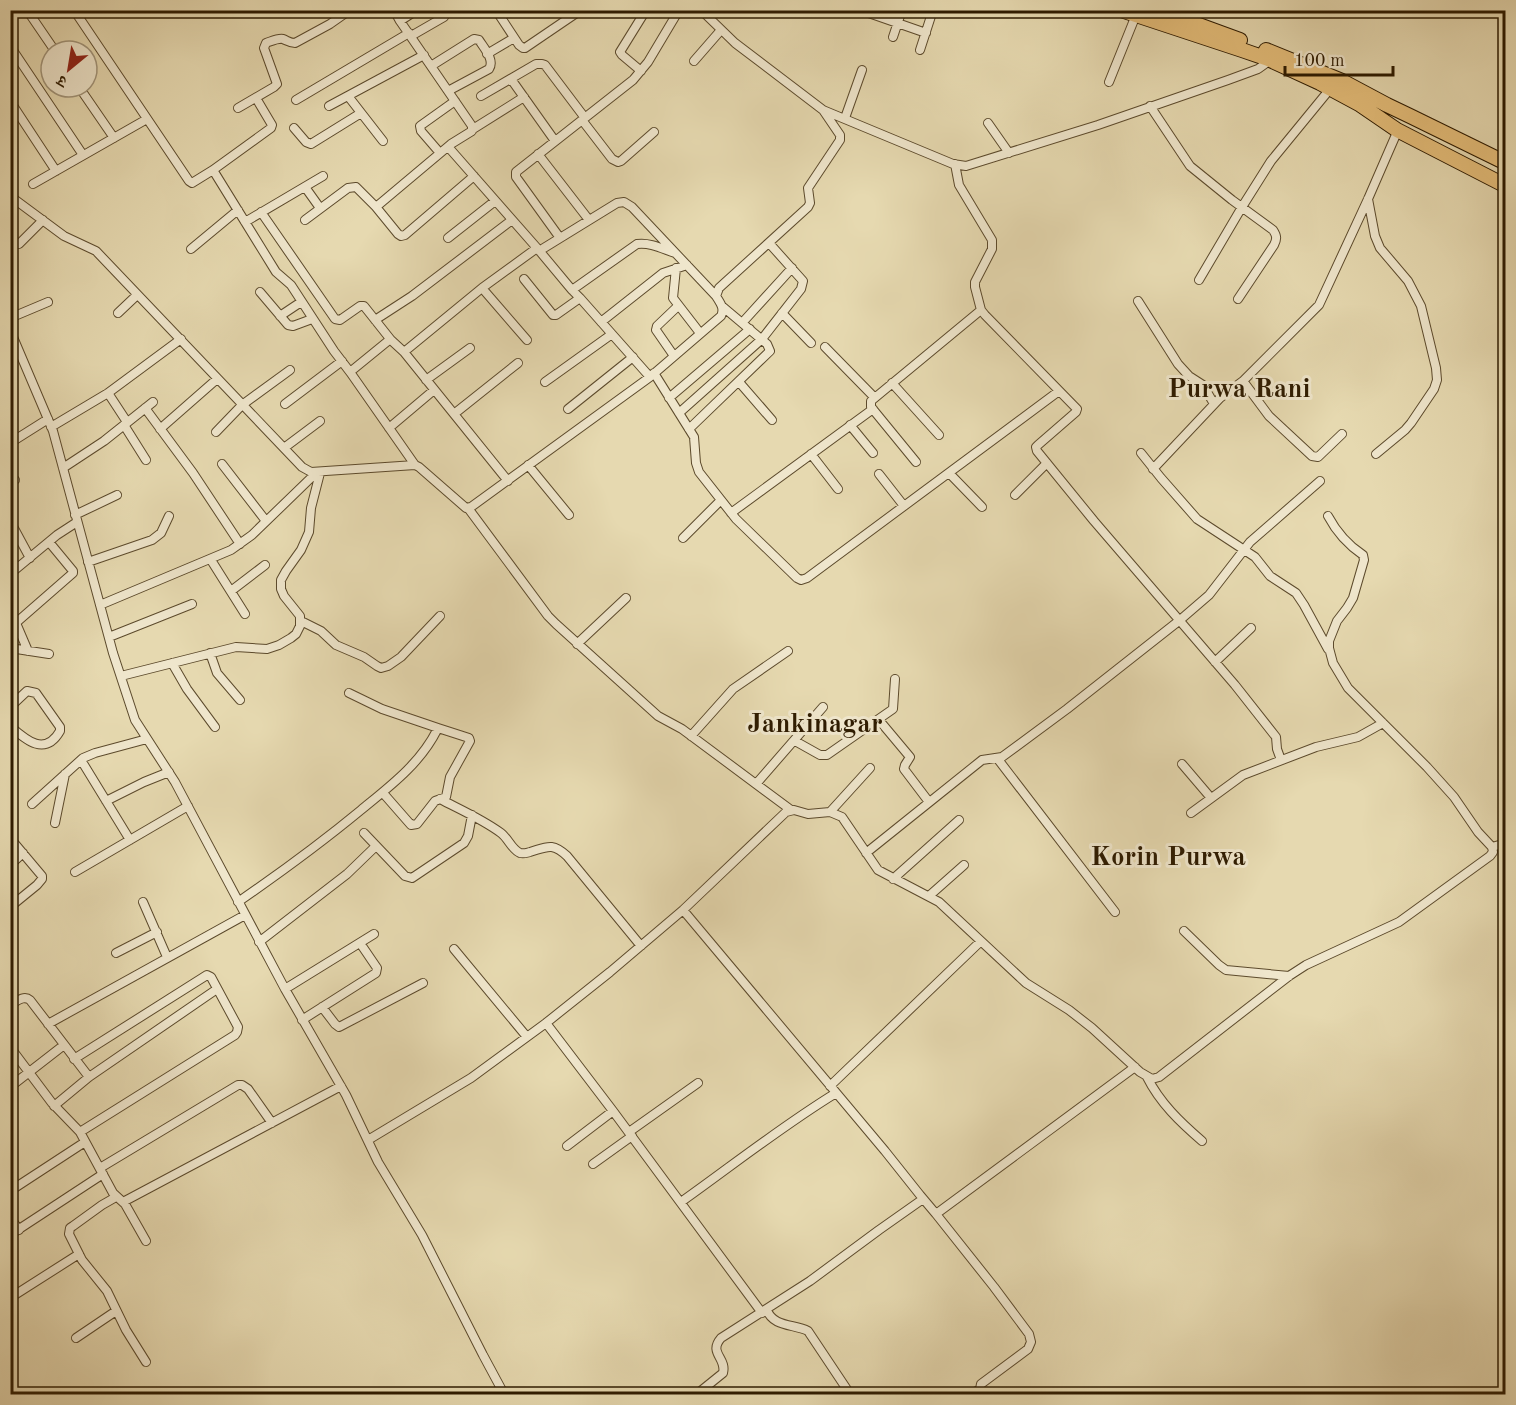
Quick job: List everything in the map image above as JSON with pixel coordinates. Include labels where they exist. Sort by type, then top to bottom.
[{"type":"highway","points":[[1121,10],[1242,50],[1270,55],[1359,104],[1398,130],[1506,186]]},
{"type":"highway","points":[[1158,10],[1342,81],[1506,163]]},
{"type":"street","points":[[27,10],[47,39]]},
{"type":"street","points":[[74,10],[189,181],[194,183],[271,128],[272,125],[256,98]]},
{"type":"street","points":[[238,108],[277,84],[264,48],[266,43],[279,39],[293,44],[350,10]]},
{"type":"street","points":[[394,10],[473,129]]},
{"type":"street","points":[[400,21],[417,10]]},
{"type":"street","points":[[496,10],[514,38],[521,47],[525,48],[575,14]]},
{"type":"street","points":[[641,71],[620,51],[646,10]]},
{"type":"street","points":[[560,238],[515,175],[517,170],[623,88],[641,71],[679,10]]},
{"type":"street","points":[[701,10],[735,42],[823,110],[955,164],[966,166],[1098,125],[1228,80],[1258,69],[1265,64],[1270,55]]},
{"type":"street","points":[[860,10],[926,33]]},
{"type":"street","points":[[893,37],[902,10]]},
{"type":"street","points":[[920,50],[933,10]]},
{"type":"street","points":[[1109,82],[1136,15]]},
{"type":"street","points":[[296,100],[444,17]]},
{"type":"street","points":[[694,61],[721,30]]},
{"type":"street","points":[[487,54],[514,38]]},
{"type":"street","points":[[431,66],[474,39],[479,40],[492,64],[489,69],[448,91]]},
{"type":"street","points":[[10,46],[83,155]]},
{"type":"street","points":[[329,106],[424,55]]},
{"type":"street","points":[[481,96],[536,64],[542,64],[545,65],[612,159],[618,162],[654,132]]},
{"type":"street","points":[[845,118],[862,70]]},
{"type":"street","points":[[511,79],[555,141]]},
{"type":"street","points":[[1199,280],[1271,161],[1330,89]]},
{"type":"street","points":[[348,96],[383,141]]},
{"type":"street","points":[[376,207],[451,144],[524,97]]},
{"type":"street","points":[[88,99],[114,138]]},
{"type":"street","points":[[10,101],[56,171]]},
{"type":"street","points":[[440,153],[421,131],[420,126],[455,101]]},
{"type":"street","points":[[1150,106],[1190,166],[1274,230],[1277,237],[1274,245],[1238,299]]},
{"type":"street","points":[[716,296],[719,288],[808,207],[810,186],[840,140],[840,135],[823,110]]},
{"type":"street","points":[[294,128],[306,142],[311,144],[361,113]]},
{"type":"street","points":[[33,184],[147,118]]},
{"type":"street","points":[[988,123],[1009,153]]},
{"type":"street","points":[[1153,469],[1214,404],[1243,381],[1319,305],[1398,130]]},
{"type":"street","points":[[451,144],[450,149],[572,290],[652,375],[694,437],[697,468],[731,513],[801,580],[807,578],[1059,391]]},
{"type":"street","points":[[538,154],[589,220]]},
{"type":"street","points":[[955,164],[959,185],[993,244],[975,282],[981,310],[1076,406],[1076,412],[1037,446],[1037,451],[1276,737],[1276,749],[1281,760]]},
{"type":"street","points":[[213,170],[276,272],[291,285],[312,319],[414,465]]},
{"type":"street","points":[[245,222],[323,176]]},
{"type":"street","points":[[305,220],[352,186],[359,188],[395,232],[401,236],[405,235],[474,176]]},
{"type":"street","points":[[304,187],[320,208]]},
{"type":"street","points":[[10,196],[64,236],[96,251],[302,467],[318,473],[414,465],[419,467],[468,508],[548,616],[658,716],[692,736],[791,810],[808,814],[830,812],[842,817],[878,870],[939,902],[1026,983],[1069,1010],[1092,1028],[1147,1077],[1163,1103],[1183,1125],[1203,1141]]},
{"type":"street","points":[[1368,199],[1378,243],[1408,281],[1421,306],[1437,380],[1434,389],[1411,423],[1376,454]]},
{"type":"street","points":[[448,238],[495,201]]},
{"type":"street","points":[[404,352],[482,288],[538,250],[617,202],[628,203],[716,296],[723,307],[762,339],[770,351],[689,429]]},
{"type":"street","points":[[191,249],[238,210]]},
{"type":"street","points":[[261,212],[335,319],[340,320],[360,306],[366,308],[508,481]]},
{"type":"street","points":[[19,244],[43,220]]},
{"type":"street","points":[[375,320],[412,297],[512,220]]},
{"type":"street","points":[[679,413],[762,339],[803,286],[803,281],[769,243]]},
{"type":"street","points":[[572,290],[637,244],[649,244],[676,253]]},
{"type":"street","points":[[601,322],[663,273],[687,265]]},
{"type":"street","points":[[676,268],[673,298],[700,333]]},
{"type":"street","points":[[669,398],[746,326],[792,268]]},
{"type":"street","points":[[524,279],[554,315],[580,298]]},
{"type":"street","points":[[482,288],[527,340]]},
{"type":"street","points":[[260,292],[288,325],[312,319]]},
{"type":"street","points":[[118,313],[137,295]]},
{"type":"street","points":[[1138,301],[1178,364],[1189,376],[1203,385],[1214,404]]},
{"type":"street","points":[[10,318],[48,302]]},
{"type":"street","points":[[280,316],[301,302]]},
{"type":"street","points":[[674,356],[656,330],[657,326],[678,306]]},
{"type":"street","points":[[468,508],[652,375],[721,316],[723,307]]},
{"type":"street","points":[[916,462],[870,404],[874,397],[981,310]]},
{"type":"street","points":[[782,313],[811,343]]},
{"type":"street","points":[[10,330],[50,423],[131,711],[188,806],[285,989],[341,1086],[378,1162],[422,1234],[504,1395]]},
{"type":"street","points":[[545,382],[612,334]]},
{"type":"street","points":[[10,444],[108,393],[182,339]]},
{"type":"street","points":[[350,372],[388,340],[391,340]]},
{"type":"street","points":[[825,347],[874,397]]},
{"type":"street","points":[[426,380],[470,348]]},
{"type":"street","points":[[568,409],[633,357]]},
{"type":"street","points":[[285,404],[342,361]]},
{"type":"street","points":[[454,414],[518,363]]},
{"type":"street","points":[[216,432],[242,405],[290,370]]},
{"type":"street","points":[[160,429],[217,379]]},
{"type":"street","points":[[1243,381],[1269,416],[1312,456],[1317,457],[1342,434]]},
{"type":"street","points":[[739,382],[772,420]]},
{"type":"street","points":[[892,383],[939,435]]},
{"type":"street","points":[[389,428],[434,390]]},
{"type":"street","points":[[108,393],[146,460]]},
{"type":"street","points":[[63,468],[98,445],[153,402]]},
{"type":"street","points":[[145,408],[193,473],[240,544]]},
{"type":"street","points":[[731,513],[873,409]]},
{"type":"street","points":[[284,448],[320,421]]},
{"type":"street","points":[[850,425],[873,453]]},
{"type":"street","points":[[1141,453],[1197,519],[1257,559],[1270,576],[1299,597],[1330,652]]},
{"type":"street","points":[[811,454],[838,489]]},
{"type":"street","points":[[1015,495],[1047,463]]},
{"type":"street","points":[[222,464],[266,521]]},
{"type":"street","points":[[528,465],[569,515]]},
{"type":"street","points":[[100,605],[222,555],[240,544],[318,473]]},
{"type":"street","points":[[121,676],[236,647],[261,649],[279,645],[296,634],[301,621],[300,616],[284,596],[281,580],[301,550],[309,532],[318,473]]},
{"type":"street","points":[[949,473],[982,507]]},
{"type":"street","points":[[879,474],[904,506]]},
{"type":"street","points":[[866,853],[982,760],[1002,757],[1180,620],[1209,595],[1243,549],[1320,480]]},
{"type":"street","points":[[10,574],[76,519],[117,495]]},
{"type":"street","points":[[682,538],[721,500]]},
{"type":"street","points":[[88,562],[152,540],[161,533],[169,516]]},
{"type":"street","points":[[1328,516],[1342,538],[1363,555],[1364,560],[1353,598],[1337,621],[1329,641],[1333,663],[1348,688],[1427,767],[1454,797],[1478,832],[1494,846]]},
{"type":"street","points":[[10,521],[30,558]]},
{"type":"street","points":[[28,651],[13,625],[73,573],[49,542]]},
{"type":"street","points":[[211,560],[246,614]]},
{"type":"street","points":[[231,591],[265,565]]},
{"type":"street","points":[[578,644],[626,598]]},
{"type":"street","points":[[109,637],[192,604]]},
{"type":"street","points":[[301,621],[321,631],[336,645],[364,657],[381,668],[401,657],[441,616]]},
{"type":"street","points":[[1215,662],[1251,628]]},
{"type":"street","points":[[10,648],[49,654]]},
{"type":"street","points":[[692,736],[733,689],[788,651]]},
{"type":"street","points":[[210,653],[218,673],[240,700]]},
{"type":"street","points":[[172,663],[187,689],[216,727]]},
{"type":"street","points":[[795,741],[820,755],[827,755],[893,709],[895,679]]},
{"type":"street","points":[[10,707],[27,691],[36,693],[60,727],[60,731],[52,740],[40,745],[28,741],[10,726]]},
{"type":"street","points":[[349,693],[382,709],[469,738],[470,741],[450,777],[447,795],[433,803],[417,824],[411,825],[382,793]]},
{"type":"street","points":[[756,784],[823,707]]},
{"type":"street","points":[[879,720],[910,757],[904,769],[929,802]]},
{"type":"street","points":[[1191,813],[1243,775],[1316,747],[1358,737],[1383,723]]},
{"type":"street","points":[[238,902],[296,862],[382,793],[415,763],[438,728]]},
{"type":"street","points":[[32,804],[81,760],[95,753],[147,739]]},
{"type":"street","points":[[997,759],[1115,912]]},
{"type":"street","points":[[81,760],[130,840]]},
{"type":"street","points":[[1182,764],[1211,798]]},
{"type":"street","points":[[830,812],[870,768]]},
{"type":"street","points":[[106,801],[169,772]]},
{"type":"street","points":[[54,823],[65,773]]},
{"type":"street","points":[[440,799],[480,819],[504,835],[521,853],[551,846],[561,850],[641,946]]},
{"type":"street","points":[[75,872],[188,806]]},
{"type":"street","points":[[368,1140],[466,1080],[546,1023],[683,910],[786,812],[791,810]]},
{"type":"street","points":[[364,833],[405,876],[412,878],[465,843],[472,815]]},
{"type":"street","points":[[893,879],[959,820]]},
{"type":"street","points":[[10,838],[42,876],[37,885],[10,907]]},
{"type":"street","points":[[1494,846],[1506,843]]},
{"type":"street","points":[[260,942],[346,874],[376,846]]},
{"type":"street","points":[[1147,1077],[1152,1079],[1160,1077],[1288,976],[1306,965],[1399,922],[1490,856],[1494,846]]},
{"type":"street","points":[[10,865],[23,853]]},
{"type":"street","points":[[929,896],[964,865]]},
{"type":"street","points":[[143,902],[167,957]]},
{"type":"street","points":[[683,910],[885,1151],[1029,1334],[1031,1339],[1028,1349],[983,1381],[982,1392],[971,1395]]},
{"type":"street","points":[[48,1024],[245,915]]},
{"type":"street","points":[[1184,931],[1226,970],[1288,976]]},
{"type":"street","points":[[116,953],[157,932]]},
{"type":"street","points":[[285,989],[374,934]]},
{"type":"street","points":[[830,1086],[981,941]]},
{"type":"street","points":[[302,1020],[376,973],[377,968],[360,943]]},
{"type":"street","points":[[454,949],[527,1036]]},
{"type":"street","points":[[74,1059],[207,975],[211,977],[238,1027],[235,1035],[80,1132]]},
{"type":"street","points":[[322,1007],[339,1027],[423,983]]},
{"type":"street","points":[[54,1106],[89,1077],[218,989]]},
{"type":"street","points":[[10,1005],[23,998],[28,998],[89,1077]]},
{"type":"street","points":[[546,1023],[764,1312],[783,1324],[808,1331],[850,1395]]},
{"type":"street","points":[[10,1087],[64,1045]]},
{"type":"street","points":[[10,1047],[54,1106],[80,1132],[146,1241]]},
{"type":"street","points":[[936,1214],[1135,1067]]},
{"type":"street","points":[[593,1164],[698,1083]]},
{"type":"street","points":[[10,1235],[102,1171],[238,1085],[248,1089],[272,1123]]},
{"type":"street","points":[[146,1362],[106,1292],[90,1272],[69,1234],[70,1228],[102,1205],[120,1199],[341,1086]]},
{"type":"street","points":[[681,1202],[776,1132],[836,1093]]},
{"type":"street","points":[[567,1146],[614,1111]]},
{"type":"street","points":[[10,1191],[85,1142]]},
{"type":"street","points":[[697,1395],[723,1373],[724,1366],[716,1348],[718,1341],[810,1281],[923,1199]]},
{"type":"street","points":[[10,1217],[20,1230]]},
{"type":"street","points":[[10,1298],[80,1254]]},
{"type":"street","points":[[76,1338],[116,1311]]},
{"type":"district","name":"Purwa Rani","points":[[1239,389]]},
{"type":"district","name":"Jankinagar","points":[[815,724]]},
{"type":"district","name":"Korin Purwa","points":[[1168,857]]}]
